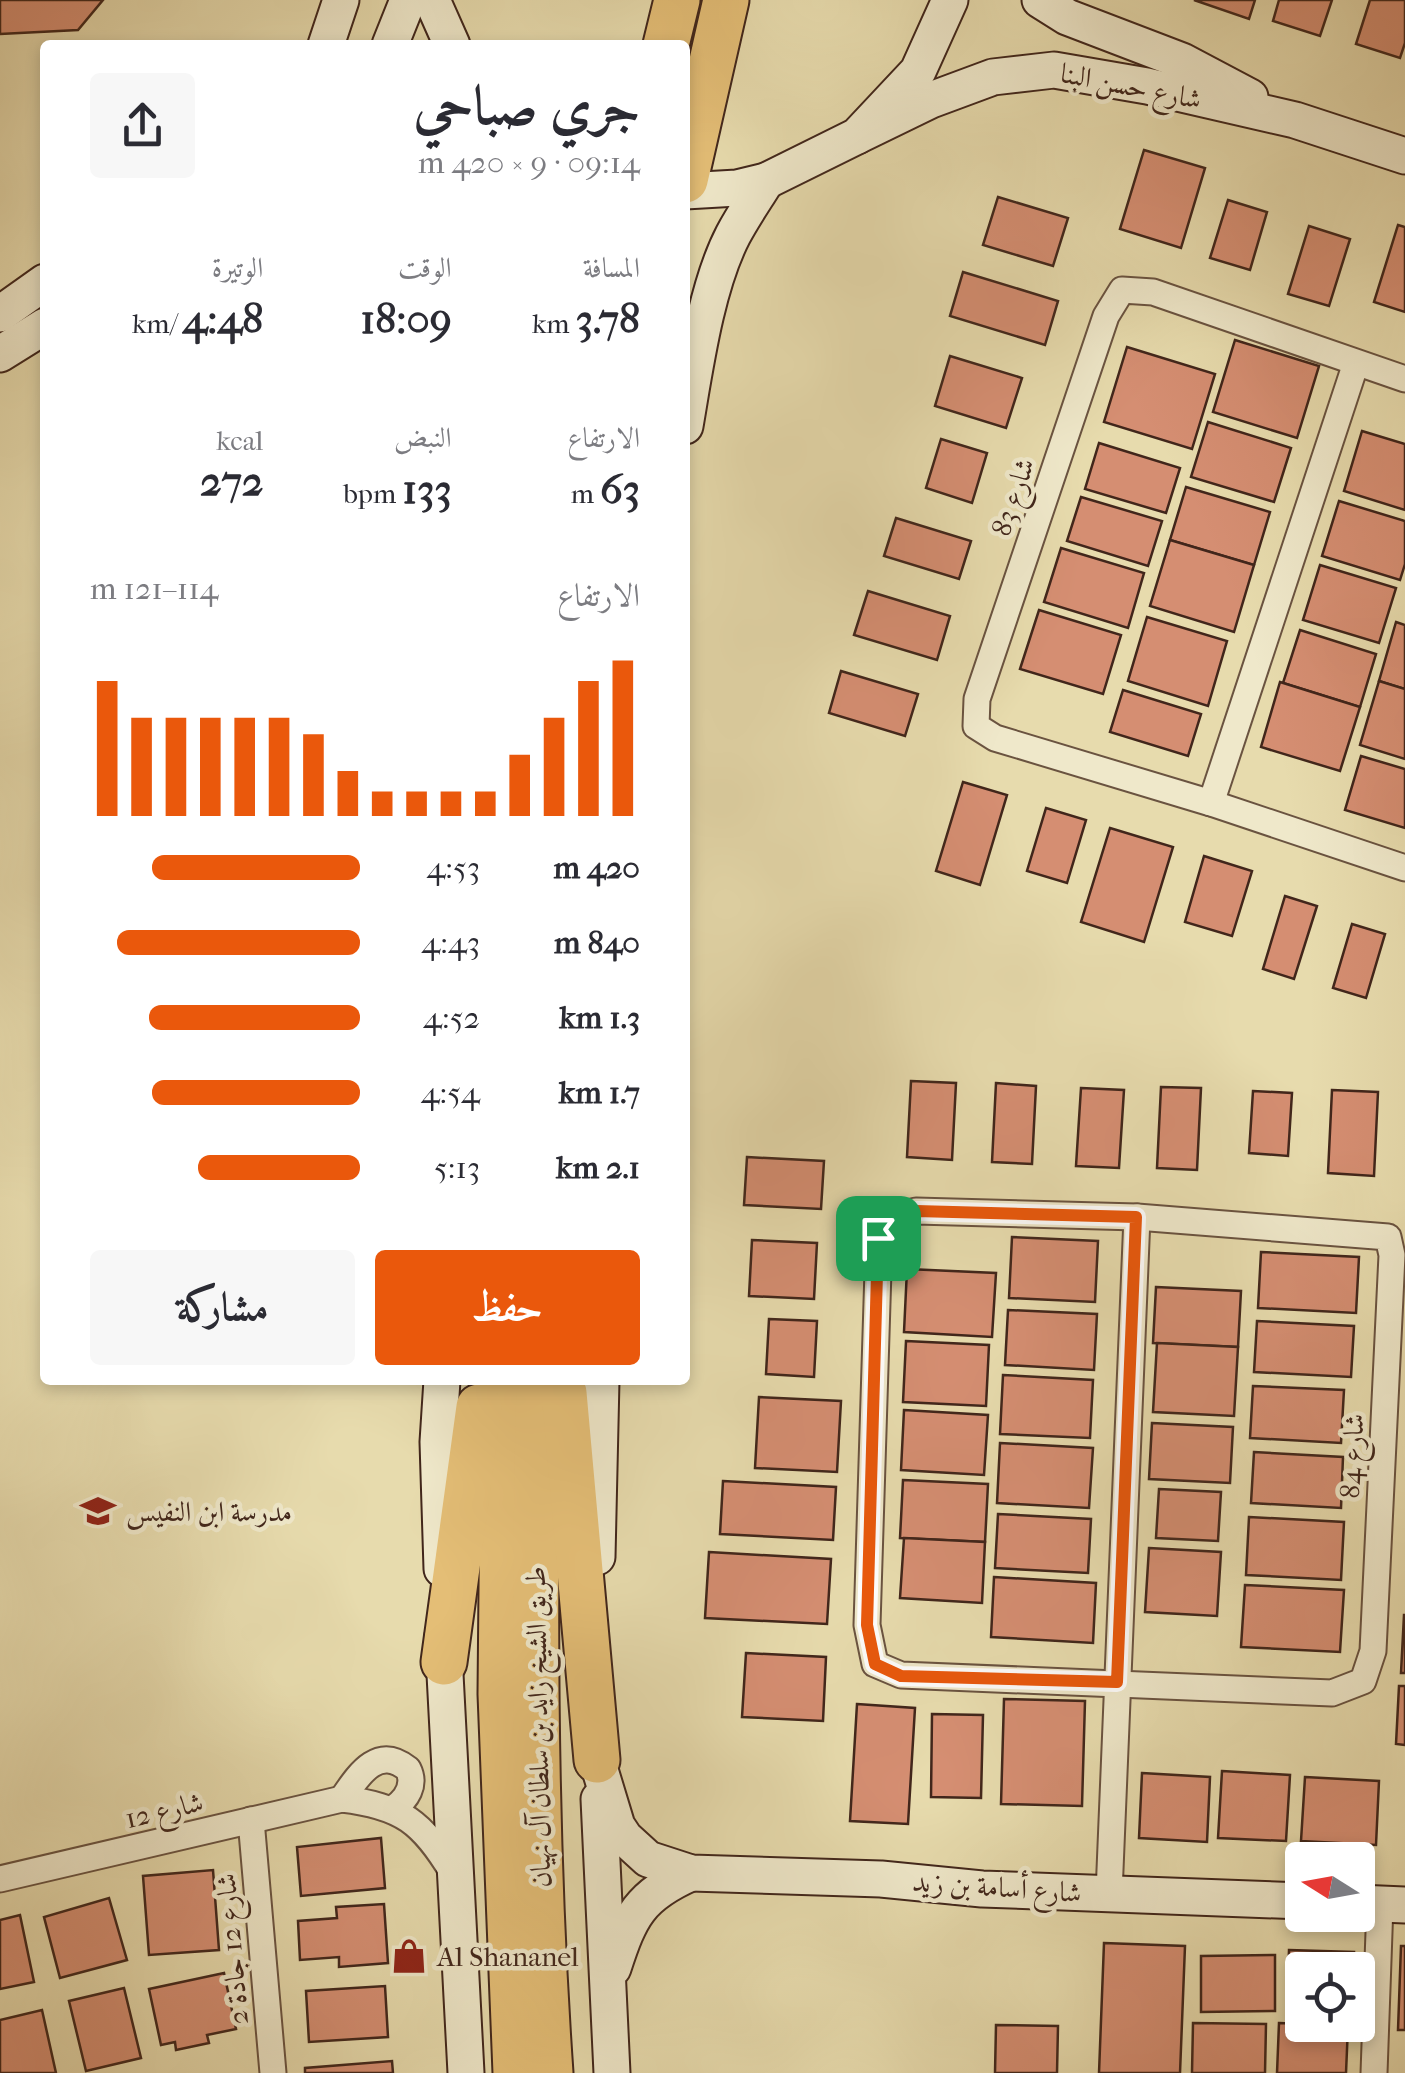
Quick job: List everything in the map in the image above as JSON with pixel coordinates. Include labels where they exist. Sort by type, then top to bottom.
[{"type":"highway","points":[[667,40],[677,0]]},
{"type":"highway","points":[[692,188],[726,0]]},
{"type":"highway","points":[[444,1662],[482,1385]]},
{"type":"highway","name":"طريق الشيخ زايد بن سلطان آل نهيان","points":[[504,1385],[501,1694],[516,2073]]},
{"type":"highway","name":"طريق الشيخ زايد بن سلطان آل نهيان","points":[[540,1385],[535,1523],[536,1791],[550,2073]]},
{"type":"highway","points":[[562,1385],[597,1760]]},
{"type":"main road","points":[[328,40],[341,0]]},
{"type":"main road","points":[[392,40],[408,0]]},
{"type":"main road","points":[[432,0],[450,40]]},
{"type":"main road","points":[[857,136],[918,70],[950,0]]},
{"type":"main road","name":"شارع حسن البنا","points":[[1040,0],[1067,17],[1182,61],[1296,120]]},
{"type":"main road","name":"شارع حسن البنا","points":[[692,188],[766,181],[931,100],[993,77],[1054,70],[1147,86],[1296,120],[1405,156]]},
{"type":"main road","points":[[690,396],[698,349],[731,238],[766,181]]},
{"type":"main road","points":[[0,314],[40,286]]},
{"type":"main road","points":[[0,354],[40,329]]},
{"type":"main road","points":[[442,1385],[438,1442],[444,1662],[466,2073]]},
{"type":"main road","points":[[601,1385],[597,1760],[612,2073]]},
{"type":"main road","name":"شارع أسامة بن زيد","points":[[597,1760],[617,1826],[625,1838],[648,1859],[690,1874],[881,1879],[982,1889],[1285,1899]]},
{"type":"main road","points":[[608,1984],[636,1910],[655,1892],[690,1874]]},
{"type":"street","name":"شارع 83","points":[[1405,378],[1153,292],[1122,290],[1106,316],[983,680],[977,699],[976,726],[995,738],[1211,803],[1405,868]]},
{"type":"street","points":[[1211,803],[1356,363]]},
{"type":"street","name":"شارع 84","points":[[916,1211],[1136,1217],[1388,1236],[1392,1255],[1373,1651],[1363,1680],[1332,1693],[1117,1682],[901,1676],[875,1664],[867,1625],[878,1238],[892,1217],[916,1211]]},
{"type":"street","points":[[1109,1894],[1136,1217]]},
{"type":"street","points":[[342,1800],[366,1766],[379,1760],[394,1760],[408,1768],[408,1794],[393,1809],[426,1834],[453,1873]]},
{"type":"street","name":"شارع 12","points":[[0,1879],[342,1800],[393,1809]]},
{"type":"street","name":"شارع 12 جادة 2","points":[[250,1820],[269,2072]]},
{"type":"street","points":[[1374,2073],[1381,1904]]},
{"type":"building","points":[[0,0],[103,0],[78,30],[0,34]]},
{"type":"building","points":[[1194,0],[1255,0],[1249,19]]},
{"type":"building","points":[[1279,0],[1332,0],[1320,36],[1273,21]]},
{"type":"building","points":[[1370,0],[1405,0],[1405,43],[1400,58],[1356,44]]},
{"type":"building","points":[[1144,150],[1205,168],[1181,248],[1120,229]]},
{"type":"building","points":[[998,197],[1068,218],[1053,266],[983,245]]},
{"type":"building","points":[[1228,200],[1267,212],[1250,270],[1210,258]]},
{"type":"building","points":[[1398,225],[1405,227],[1405,312],[1374,302]]},
{"type":"building","points":[[1309,226],[1350,239],[1329,306],[1288,294]]},
{"type":"building","points":[[963,272],[1058,301],[1045,345],[950,316]]},
{"type":"building","points":[[1235,340],[1319,366],[1297,438],[1213,412]]},
{"type":"building","points":[[1127,347],[1215,374],[1192,449],[1104,422]]},
{"type":"building","points":[[950,356],[1022,378],[1006,428],[935,406]]},
{"type":"building","points":[[1208,422],[1291,448],[1274,502],[1191,477]]},
{"type":"building","points":[[1362,431],[1405,444],[1405,510],[1344,491]]},
{"type":"building","points":[[941,439],[987,453],[972,503],[926,488]]},
{"type":"building","points":[[1099,443],[1180,468],[1166,513],[1085,489]]},
{"type":"building","points":[[1186,487],[1270,512],[1254,565],[1170,540]]},
{"type":"building","points":[[1081,497],[1162,521],[1148,566],[1067,541]]},
{"type":"building","points":[[1339,501],[1405,521],[1405,564],[1400,580],[1322,556]]},
{"type":"building","points":[[896,518],[971,541],[959,579],[884,556]]},
{"type":"building","points":[[1170,540],[1254,565],[1234,632],[1150,606]]},
{"type":"building","points":[[1061,548],[1144,573],[1128,628],[1044,602]]},
{"type":"building","points":[[1320,565],[1396,588],[1379,643],[1303,620]]},
{"type":"building","points":[[868,591],[950,616],[937,660],[854,635]]},
{"type":"building","points":[[1039,610],[1121,635],[1103,694],[1020,669]]},
{"type":"building","points":[[1147,617],[1227,641],[1208,706],[1128,681]]},
{"type":"building","points":[[1396,622],[1405,625],[1405,689],[1379,681]]},
{"type":"building","points":[[1300,630],[1376,654],[1360,707],[1283,683]]},
{"type":"building","points":[[841,671],[918,694],[905,736],[829,713]]},
{"type":"building","points":[[1379,681],[1405,689],[1405,759],[1360,745]]},
{"type":"building","points":[[1280,682],[1360,707],[1340,771],[1261,747]]},
{"type":"building","points":[[1123,690],[1201,714],[1188,756],[1110,732]]},
{"type":"building","points":[[1361,756],[1405,769],[1405,828],[1345,810]]},
{"type":"building","points":[[963,782],[1007,795],[980,885],[936,871]]},
{"type":"building","points":[[1046,808],[1086,820],[1067,883],[1027,871]]},
{"type":"building","points":[[1110,828],[1173,847],[1144,942],[1081,922]]},
{"type":"building","points":[[1204,856],[1252,871],[1232,936],[1185,922]]},
{"type":"building","points":[[1285,896],[1317,906],[1294,979],[1263,969]]},
{"type":"building","points":[[1352,924],[1385,934],[1366,998],[1333,988]]},
{"type":"building","points":[[911,1081],[956,1083],[952,1160],[907,1157]]},
{"type":"building","points":[[996,1083],[1036,1086],[1032,1164],[992,1162]]},
{"type":"building","points":[[1161,1087],[1201,1088],[1197,1170],[1157,1168]]},
{"type":"building","points":[[1081,1088],[1124,1090],[1119,1168],[1076,1166]]},
{"type":"building","points":[[1332,1090],[1378,1092],[1374,1176],[1328,1173]]},
{"type":"building","points":[[1253,1091],[1292,1093],[1288,1156],[1249,1153]]},
{"type":"building","points":[[747,1157],[824,1161],[821,1209],[744,1205]]},
{"type":"building","points":[[1012,1237],[1098,1241],[1095,1302],[1009,1298]]},
{"type":"building","points":[[752,1240],[817,1243],[814,1299],[749,1296]]},
{"type":"building","points":[[1261,1252],[1359,1257],[1356,1313],[1258,1308]]},
{"type":"building","points":[[907,1269],[996,1273],[992,1337],[904,1332]]},
{"type":"building","points":[[1156,1287],[1241,1291],[1238,1347],[1153,1343]]},
{"type":"building","points":[[1008,1310],[1097,1314],[1094,1370],[1005,1365]]},
{"type":"building","points":[[769,1319],[817,1321],[814,1377],[766,1374]]},
{"type":"building","points":[[1257,1321],[1354,1326],[1351,1377],[1254,1372]]},
{"type":"building","points":[[906,1341],[989,1345],[986,1406],[903,1402]]},
{"type":"building","points":[[1157,1343],[1238,1347],[1234,1416],[1153,1412]]},
{"type":"building","points":[[1003,1375],[1093,1380],[1090,1438],[1000,1434]]},
{"type":"building","points":[[1253,1386],[1344,1390],[1341,1443],[1250,1438]]},
{"type":"building","points":[[759,1397],[841,1401],[837,1472],[755,1468]]},
{"type":"building","points":[[904,1410],[988,1415],[984,1475],[901,1470]]},
{"type":"building","points":[[1152,1423],[1233,1427],[1230,1483],[1149,1479]]},
{"type":"building","points":[[1000,1443],[1093,1448],[1089,1508],[997,1503]]},
{"type":"building","points":[[1254,1452],[1343,1457],[1341,1508],[1251,1503]]},
{"type":"building","points":[[903,1480],[988,1484],[985,1542],[900,1538]]},
{"type":"building","points":[[723,1481],[836,1487],[833,1540],[720,1534]]},
{"type":"building","points":[[1159,1489],[1221,1492],[1218,1541],[1156,1538]]},
{"type":"building","points":[[998,1514],[1091,1519],[1088,1573],[995,1568]]},
{"type":"building","points":[[1249,1517],[1344,1522],[1341,1580],[1246,1575]]},
{"type":"building","points":[[904,1538],[985,1542],[982,1603],[900,1598]]},
{"type":"building","points":[[1149,1548],[1221,1552],[1217,1616],[1145,1612]]},
{"type":"building","points":[[709,1552],[831,1559],[827,1624],[705,1618]]},
{"type":"building","points":[[994,1577],[1096,1583],[1093,1643],[991,1637]]},
{"type":"building","points":[[1245,1585],[1344,1590],[1340,1652],[1241,1647]]},
{"type":"building","points":[[1404,1615],[1405,1673],[1401,1673]]},
{"type":"building","points":[[746,1653],[826,1657],[823,1721],[742,1717]]},
{"type":"building","points":[[1399,1686],[1405,1686],[1405,1745],[1396,1744]]},
{"type":"building","points":[[1004,1699],[1085,1701],[1082,1806],[1001,1804]]},
{"type":"building","points":[[857,1704],[915,1708],[908,1824],[850,1821]]},
{"type":"building","points":[[932,1714],[983,1715],[981,1798],[931,1797]]},
{"type":"building","points":[[1222,1771],[1290,1775],[1286,1841],[1218,1838]]},
{"type":"building","points":[[1142,1773],[1210,1777],[1207,1842],[1139,1838]]},
{"type":"building","points":[[1305,1777],[1379,1781],[1376,1845],[1301,1841]]},
{"type":"building","points":[[381,1838],[385,1888],[301,1896],[297,1847]]},
{"type":"building","points":[[213,1870],[219,1950],[149,1955],[143,1876]]},
{"type":"building","points":[[109,1898],[127,1960],[60,1978],[44,1917]]},
{"type":"building","points":[[384,1904],[388,1963],[339,1967],[339,1957],[300,1960],[298,1921],[337,1918],[336,1907]]},
{"type":"building","points":[[20,1915],[34,1982],[0,1989],[0,1920]]},
{"type":"building","points":[[1104,1943],[1185,1946],[1180,2073],[1099,2073]]},
{"type":"building","points":[[1401,1946],[1405,1946],[1405,2030],[1398,2030]]},
{"type":"building","points":[[1289,1950],[1354,1952],[1289,1952]]},
{"type":"building","points":[[1275,1955],[1275,2011],[1201,2012],[1201,1956]]},
{"type":"building","points":[[224,1973],[236,2029],[207,2035],[209,2043],[176,2050],[175,2042],[161,2045],[149,1989]]},
{"type":"building","points":[[385,1986],[388,2037],[309,2042],[306,1991]]},
{"type":"building","points":[[124,1988],[141,2058],[86,2071],[69,2001]]},
{"type":"building","points":[[42,2010],[56,2073],[0,2073],[0,2020]]},
{"type":"building","points":[[1193,2023],[1266,2024],[1265,2073],[1192,2073]]},
{"type":"building","points":[[1279,2023],[1285,2023],[1285,2042],[1347,2042],[1346,2073],[1277,2073]]},
{"type":"building","points":[[996,2025],[1058,2026],[1057,2073],[995,2073]]},
{"type":"building","points":[[392,2061],[393,2073],[305,2073],[305,2068]]},
{"type":"place","name":"مدرسة ابن النفيس","points":[[98,1511]]},
{"type":"place","name":"Al Shananel","points":[[409,1956]]},
{"type":"route","points":[[916,1211],[1136,1217],[1117,1682],[901,1676],[875,1664],[867,1625],[878,1238],[892,1217],[916,1211]]}]
